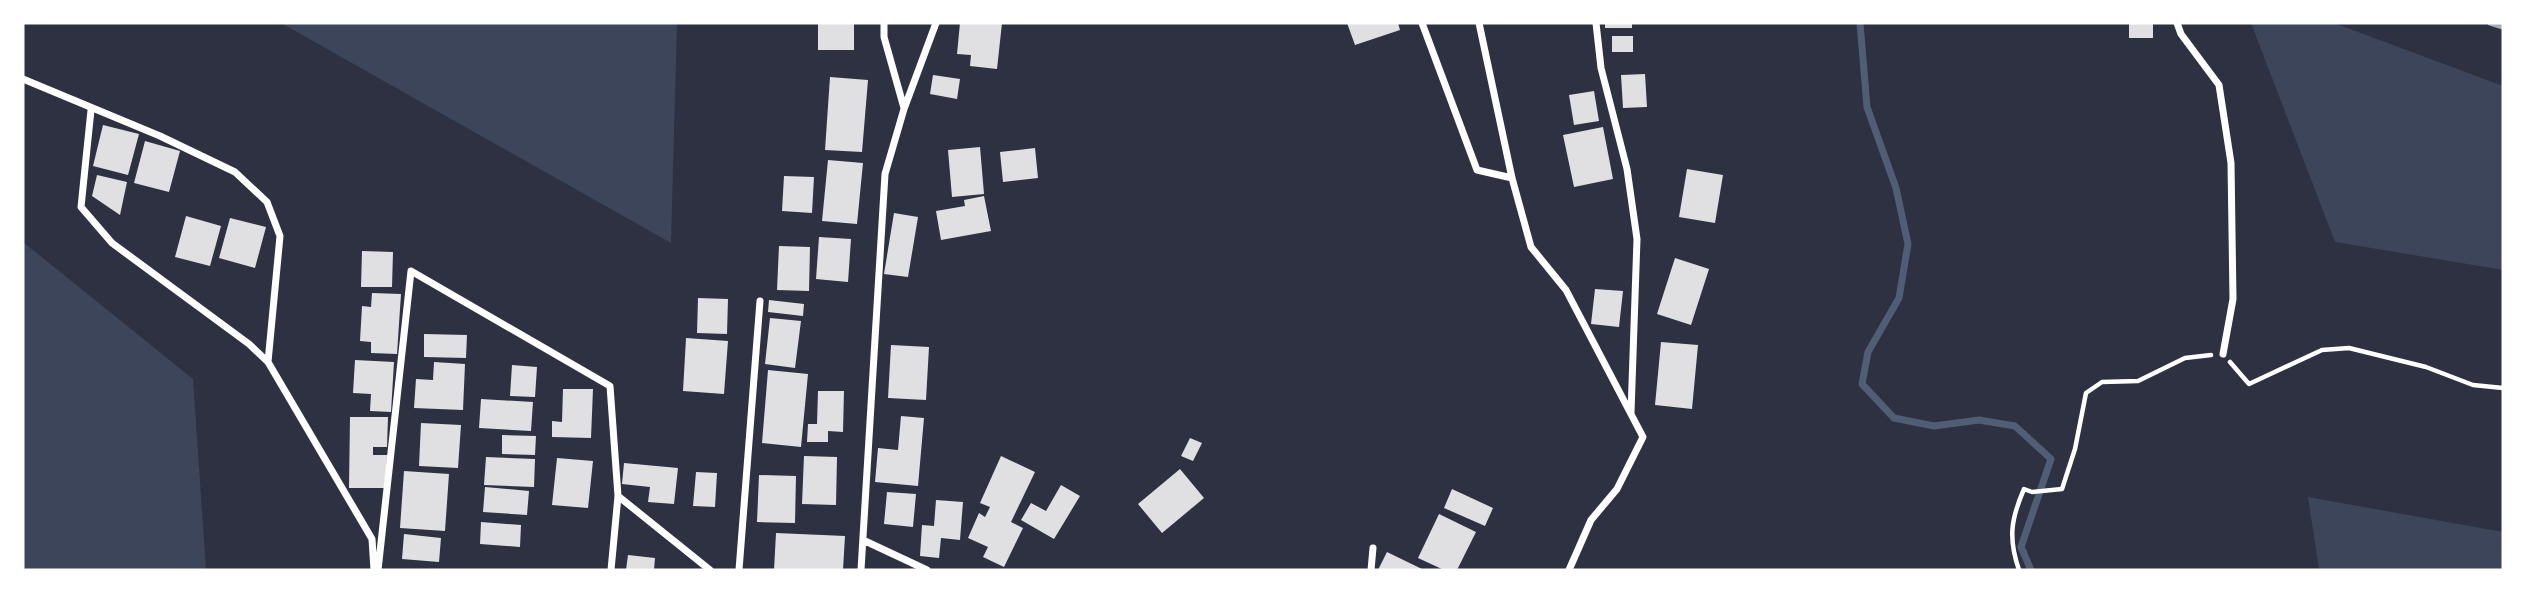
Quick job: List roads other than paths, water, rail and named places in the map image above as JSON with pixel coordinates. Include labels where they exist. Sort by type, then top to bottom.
[{"type":"street","points":[[884,23],[884,37],[904,109]]},
{"type":"street","points":[[861,570],[885,174],[904,109],[936,23]]},
{"type":"street","points":[[1422,23],[1476,170],[1512,178]]},
{"type":"street","points":[[1479,23],[1512,178],[1531,247],[1566,290],[1643,437],[1617,489],[1591,520],[1569,570]]},
{"type":"street","points":[[1596,23],[1601,68],[1628,169],[1637,239],[1631,413]]},
{"type":"street","points":[[2177,23],[2181,34],[2219,85],[2231,163],[2233,299],[2223,354]]},
{"type":"street","points":[[23,79],[91,110],[160,136],[235,172],[267,202],[280,236],[268,362]]},
{"type":"street","points":[[91,110],[81,206],[113,243],[249,344],[268,362],[372,539],[376,570]]},
{"type":"street","points":[[376,570],[411,271],[610,386],[618,496],[611,570]]},
{"type":"street","points":[[739,570],[760,301]]},
{"type":"street","points":[[618,496],[710,570]]},
{"type":"street","points":[[863,540],[927,570]]},
{"type":"street","points":[[1371,570],[1373,548]]},
{"type":"waterway","points":[[1860,23],[1867,107],[1896,188],[1908,244],[1899,298],[1868,352],[1862,384],[1894,418],[1934,426],[1979,420],[2015,426],[2051,459],[2021,547],[2031,570]]},
{"type":"railway","points":[[2490,23],[2503,27]]}]
